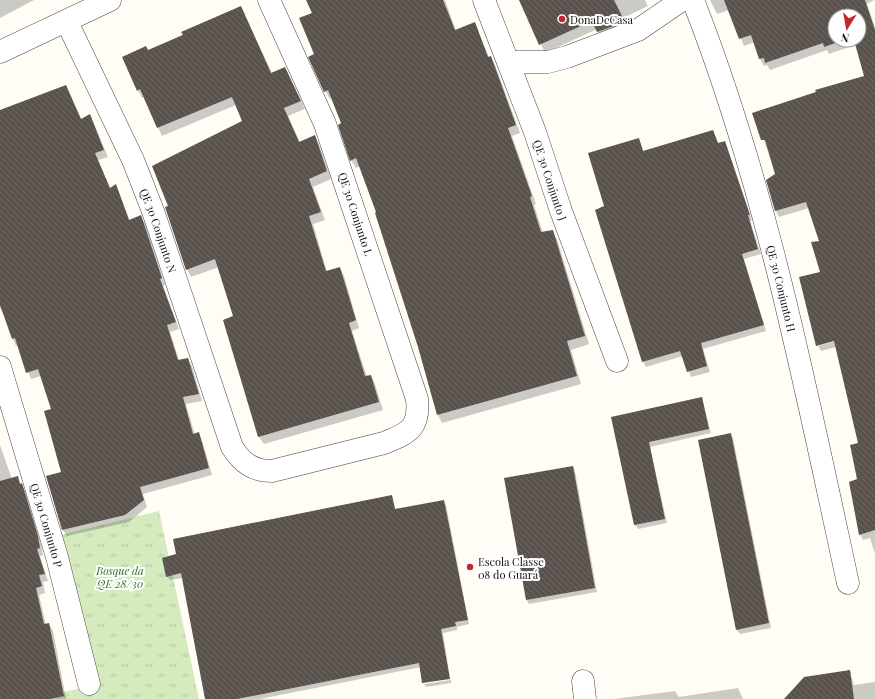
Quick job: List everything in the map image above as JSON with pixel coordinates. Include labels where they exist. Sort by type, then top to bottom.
[{"type":"street","points":[[0,52],[110,0]]},
{"type":"street","name":"QE 30 Conjunto L","points":[[232,447],[237,454],[252,467],[260,471],[272,471],[384,443],[407,433],[417,418],[417,399],[325,124],[269,0]]},
{"type":"street","name":"QE 30 Conjunto J","points":[[484,0],[509,62],[561,211],[617,360]]},
{"type":"street","points":[[509,62],[548,62],[567,57],[638,30],[682,0]]},
{"type":"street","name":"QE 30 Conjunto H","points":[[693,0],[717,61],[742,139],[788,305],[848,583]]},
{"type":"street","name":"QE 30 Conjunto N","points":[[66,22],[133,160],[153,211],[232,447]]},
{"type":"street","name":"QE 30 Conjunto P","points":[[0,367],[57,557],[89,684]]},
{"type":"green space","name":"Bosque da QE 28/30","points":[[159,511],[199,699],[25,699],[95,686],[56,536]]},
{"type":"building","points":[[306,0],[443,0],[455,30],[475,22],[488,57],[491,56],[516,125],[508,128],[532,196],[530,197],[541,232],[553,230],[585,336],[567,341],[577,376],[437,415],[418,347],[375,213],[376,212],[356,158],[350,161],[338,125],[341,123],[328,90],[324,92],[308,57],[314,54],[299,18],[312,13]]},
{"type":"building","name":"DonaDeCasa","points":[[519,0],[614,0],[625,22],[597,32],[592,21],[539,45]]},
{"type":"building","points":[[724,0],[865,0],[875,30],[875,530],[859,535],[849,482],[857,479],[850,445],[858,443],[834,341],[816,346],[799,277],[820,272],[811,242],[819,241],[806,202],[775,211],[766,180],[775,174],[765,140],[761,140],[752,113],[816,92],[815,90],[864,76],[856,48],[867,48],[867,8],[827,8],[827,46],[824,47],[823,43],[765,63],[764,58],[759,59],[751,35],[739,39]]},
{"type":"building","points":[[241,6],[271,73],[285,67],[301,101],[284,108],[299,142],[315,135],[327,171],[309,179],[321,212],[309,216],[326,271],[340,267],[356,320],[349,323],[365,376],[371,375],[379,402],[258,437],[223,320],[233,316],[215,259],[186,270],[165,207],[168,206],[152,166],[242,121],[232,97],[157,128],[140,89],[137,91],[122,57],[146,46],[148,50],[183,35],[181,32]]},
{"type":"building","points":[[66,85],[81,119],[90,114],[104,150],[95,153],[110,188],[116,184],[129,220],[141,215],[162,278],[160,279],[176,322],[167,325],[178,360],[188,358],[199,394],[183,397],[193,434],[199,432],[209,468],[140,487],[144,500],[125,515],[62,530],[46,476],[61,472],[44,411],[51,409],[38,369],[26,373],[15,338],[12,339],[0,305],[0,110]]},
{"type":"building","points":[[713,130],[718,143],[725,141],[750,215],[748,215],[758,249],[742,254],[764,325],[701,343],[707,366],[687,372],[680,351],[642,362],[595,210],[604,206],[588,153],[639,138],[643,151]]},
{"type":"building","points":[[702,397],[709,429],[649,442],[665,519],[634,525],[611,417]]},
{"type":"building","points":[[731,433],[769,623],[736,630],[698,440]]},
{"type":"building","points":[[573,466],[595,588],[526,600],[504,478]]},
{"type":"building","points":[[18,476],[20,484],[22,483],[38,536],[40,548],[37,549],[45,574],[39,575],[42,586],[36,588],[44,624],[49,623],[64,696],[50,699],[0,699],[0,481]]},
{"type":"building","points":[[392,495],[395,509],[444,500],[468,620],[455,622],[456,626],[441,629],[450,679],[422,683],[419,663],[237,699],[205,699],[181,573],[166,577],[162,558],[176,554],[173,539]]},
{"type":"building","points":[[850,670],[854,699],[784,699],[804,677]]},
{"type":"place","name":"DonaDeCasa","points":[[562,19]]},
{"type":"place","name":"Escola Classe 08 do Guará","points":[[470,567]]}]
